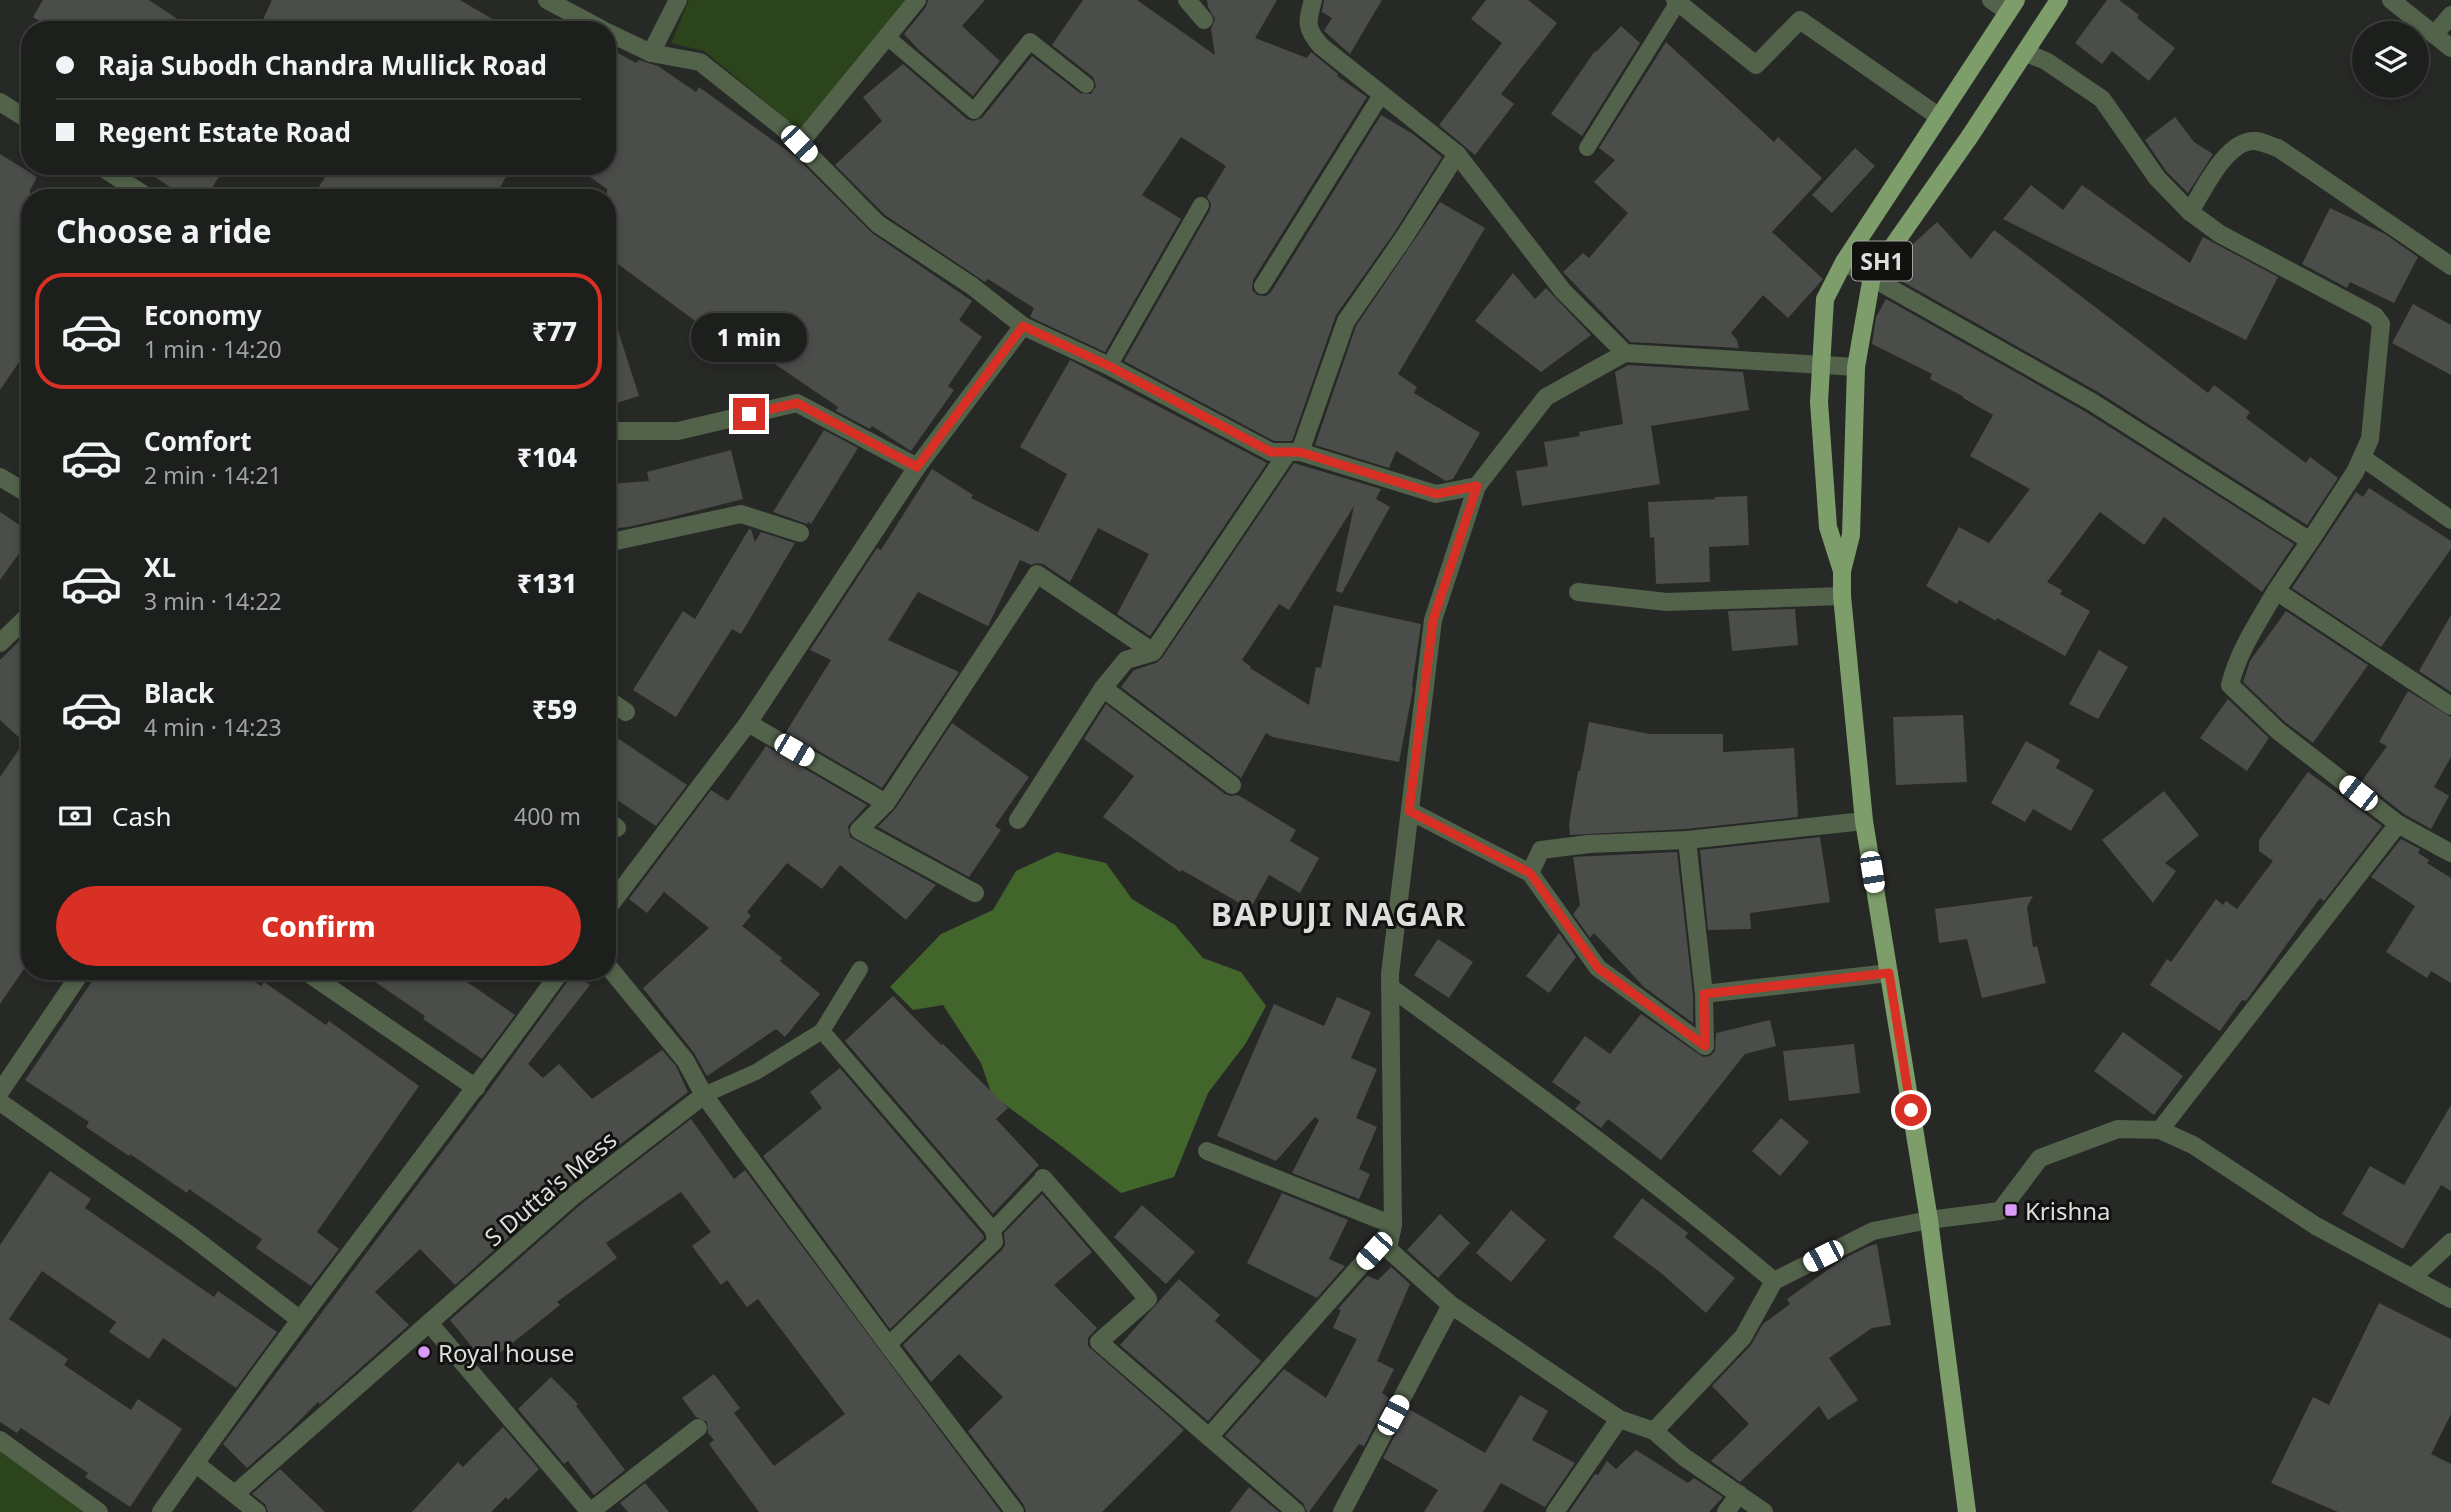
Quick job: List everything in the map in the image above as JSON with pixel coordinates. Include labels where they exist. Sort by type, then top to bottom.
[{"type":"main road","name":"SH1","points":[[1967,1512],[1929,1220],[1864,821],[1842,596],[1842,570],[1852,535],[1856,367],[1872,276],[2026,53],[2059,0]]},
{"type":"main road","name":"SH1","points":[[1842,570],[1828,527],[1819,402],[1825,299],[1844,262],[2012,6]]},
{"type":"street","points":[[547,0],[586,21]]},
{"type":"street","points":[[651,53],[678,0]]},
{"type":"street","points":[[799,144],[917,0]]},
{"type":"street","points":[[1187,0],[1204,20]]},
{"type":"street","points":[[1313,0],[1308,20],[1310,33],[1321,46],[1457,154],[1563,291],[1625,353]]},
{"type":"street","points":[[1991,0],[2012,6]]},
{"type":"street","points":[[2390,0],[2451,48]]},
{"type":"street","points":[[1676,1],[1756,65],[1800,20],[1938,116]]},
{"type":"street","points":[[2434,35],[2451,15]]},
{"type":"street","points":[[616,36],[651,53],[699,62],[782,127],[878,224],[972,286],[1023,326],[1109,366],[1271,452],[1294,452],[1436,494],[1477,486]]},
{"type":"street","points":[[2026,53],[2046,61],[2102,99],[2157,178],[2190,212],[2220,234],[2375,316],[2381,324],[2370,439],[2363,458],[2276,591],[2246,643],[2230,685],[2278,731],[2398,824],[2451,853]]},
{"type":"street","points":[[0,102],[21,115]]},
{"type":"street","points":[[2190,212],[2224,158],[2237,145],[2255,141],[2277,148],[2451,266]]},
{"type":"street","points":[[1018,820],[1104,688],[1126,660],[1153,652],[1294,452],[1346,321],[1404,239],[1457,154]]},
{"type":"street","points":[[114,175],[135,189]]},
{"type":"street","points":[[1844,262],[2092,402],[2310,541]]},
{"type":"street","points":[[616,897],[748,723],[917,467],[1023,326]]},
{"type":"street","points":[[1765,1512],[1685,1457],[1654,1431],[1619,1419],[1451,1305],[1388,1249],[1393,1227],[1390,987],[1433,620],[1477,486],[1546,397],[1625,353],[1856,367]]},
{"type":"street","points":[[616,432],[678,431],[797,403],[917,467]]},
{"type":"street","points":[[2363,458],[2451,520]]},
{"type":"street","points":[[0,477],[21,490]]},
{"type":"street","points":[[616,541],[741,514],[800,533]]},
{"type":"street","points":[[975,893],[859,830],[886,803],[1037,574],[1153,652]]},
{"type":"street","points":[[2276,591],[2451,706]]},
{"type":"street","points":[[1578,592],[1667,602],[1842,596]]},
{"type":"street","points":[[0,643],[21,623]]},
{"type":"street","points":[[1104,688],[1232,785]]},
{"type":"street","points":[[616,705],[626,712]]},
{"type":"street","points":[[748,723],[886,803]]},
{"type":"street","points":[[1409,811],[1530,873],[1598,968],[1705,1046],[1704,994],[1688,840]]},
{"type":"street","points":[[1530,873],[1541,850],[1589,844],[1688,840],[1864,821]]},
{"type":"street","points":[[2160,1130],[2398,824]]},
{"type":"street","points":[[1704,994],[1889,973]]},
{"type":"street","points":[[616,976],[685,1060],[704,1095],[1015,1512]]},
{"type":"street","points":[[0,1092],[76,980]]},
{"type":"street","points":[[318,980],[476,1088]]},
{"type":"street","points":[[160,1512],[299,1318],[476,1088],[554,980]]},
{"type":"street","points":[[1390,987],[1563,1112],[1696,1215],[1774,1281]]},
{"type":"street","name":"S Dutta's Mess","points":[[236,1493],[573,1196],[704,1095]]},
{"type":"street","points":[[0,1102],[187,1233],[299,1318]]},
{"type":"street","points":[[1654,1431],[1743,1337],[1774,1281],[1873,1231],[1929,1220],[2000,1211],[2040,1158],[2118,1129],[2160,1130],[2193,1145],[2316,1226],[2451,1299]]},
{"type":"street","points":[[1207,1151],[1393,1227]]},
{"type":"street","points":[[1044,1178],[1148,1299],[1099,1342],[1296,1512]]},
{"type":"street","points":[[1209,1437],[1393,1227]]},
{"type":"street","points":[[2413,1277],[2451,1242]]},
{"type":"street","points":[[1342,1512],[1451,1305]]},
{"type":"street","points":[[430,1324],[590,1512],[698,1428]]},
{"type":"street","points":[[1555,1512],[1619,1419]]},
{"type":"street","points":[[0,1440],[99,1512]]},
{"type":"street","points":[[195,1463],[257,1512]]},
{"type":"street","points":[[1726,1512],[1739,1494]]},
{"type":"lane","points":[[1587,148],[1676,1]]},
{"type":"lane","points":[[886,36],[974,111],[1030,41],[1086,85]]},
{"type":"lane","points":[[1262,286],[1381,96]]},
{"type":"lane","points":[[1109,366],[1201,205]]},
{"type":"lane","points":[[704,1095],[756,1072],[821,1031],[860,969]]},
{"type":"lane","points":[[821,1031],[993,1230],[995,1242],[888,1345]]},
{"type":"lane","points":[[993,1230],[1044,1178]]},
{"type":"shaded area","points":[[689,0],[916,0],[802,132],[704,51],[671,43]]},
{"type":"shaded area","points":[[1057,852],[1106,863],[1132,899],[1175,925],[1203,958],[1241,972],[1266,1006],[1246,1043],[1208,1093],[1174,1177],[1121,1193],[992,1095],[981,1063],[943,1005],[913,1010],[890,987],[941,934],[993,910],[1016,871]]},
{"type":"shaded area","points":[[0,1449],[85,1512],[0,1512]]},
{"type":"building","points":[[43,0],[149,0],[180,21],[39,21],[33,17]]},
{"type":"building","points":[[272,0],[460,0],[496,21],[262,21]]},
{"type":"building","points":[[928,0],[985,0],[962,26],[1000,61],[973,96],[904,34],[926,7]]},
{"type":"building","points":[[1083,0],[1137,0],[1215,55],[1211,29],[1215,19],[1207,0],[1277,0],[1255,38],[1307,58],[1311,52],[1338,74],[1337,76],[1367,97],[1253,280],[1252,290],[1257,295],[1266,296],[1271,292],[1381,115],[1413,134],[1442,157],[1394,233],[1336,315],[1292,441],[1274,441],[1124,361],[1210,210],[1211,204],[1207,197],[1226,166],[1181,137],[1142,195],[1181,219],[1105,352],[1030,317],[1034,308],[988,279],[985,282],[885,215],[835,165],[882,121],[863,97],[903,64],[967,119],[973,121],[982,118],[1032,56],[1080,93],[1091,94],[1096,86],[1093,77],[1052,45]]},
{"type":"building","points":[[1324,0],[1382,0],[1350,54],[1324,31],[1332,18],[1322,12]]},
{"type":"building","points":[[1486,0],[1528,0],[1557,23],[1501,94],[1514,104],[1475,155],[1439,125],[1502,43],[1471,19]]},
{"type":"building","points":[[2107,0],[2119,0],[2175,48],[2149,81],[2112,51],[2102,64],[2075,43]]},
{"type":"building","points":[[1621,26],[1640,43],[1582,136],[1551,114],[1595,51]]},
{"type":"building","points":[[1666,42],[1774,142],[1778,137],[1822,178],[1772,232],[1823,279],[1788,318],[1763,295],[1731,333],[1739,348],[1630,342],[1563,272],[1583,253],[1589,258],[1628,213],[1594,182],[1615,160],[1599,148]]},
{"type":"building","points":[[616,52],[636,63],[639,60],[658,66],[696,92],[699,87],[796,157],[872,233],[972,301],[959,320],[982,337],[948,386],[954,390],[911,451],[872,426],[870,429],[836,411],[838,407],[717,328],[713,334],[616,263],[616,189],[607,189],[588,175],[616,175]]},
{"type":"building","points":[[2175,117],[2194,142],[2213,154],[2188,193],[2166,171],[2145,140]]},
{"type":"building","points":[[1855,148],[1875,166],[1832,213],[1812,195]]},
{"type":"building","points":[[0,154],[21,167],[21,175],[37,177],[31,189],[21,189],[21,359],[0,390]]},
{"type":"building","points":[[152,175],[220,175],[211,189],[173,189]]},
{"type":"building","points":[[326,175],[507,175],[499,189],[318,189]]},
{"type":"building","points":[[2031,185],[2063,210],[2082,185],[2190,263],[2203,237],[2278,277],[2246,340],[2003,219]]},
{"type":"building","points":[[1440,202],[1485,228],[1398,374],[1417,387],[1414,393],[1480,433],[1453,479],[1446,481],[1396,451],[1389,468],[1315,445],[1356,326]]},
{"type":"building","points":[[2330,208],[2385,234],[2418,257],[2394,303],[2350,282],[2347,288],[2302,264]]},
{"type":"building","points":[[1937,222],[1971,259],[1994,230],[2208,393],[2214,385],[2250,412],[2246,418],[2306,463],[2310,457],[2338,478],[2307,525],[2098,392],[1896,278],[1900,272],[1893,265]]},
{"type":"building","points":[[1513,273],[1535,299],[1546,288],[1591,335],[1541,372],[1475,321]]},
{"type":"building","points":[[1886,299],[2086,412],[2294,544],[2262,592],[2164,517],[2144,545],[2100,512],[2047,582],[2062,590],[2060,594],[2090,611],[2065,656],[1997,618],[1996,621],[1959,600],[1957,604],[1926,586],[1959,527],[1989,543],[2030,489],[1970,456],[1993,415],[1930,379],[1932,374],[1872,344],[1876,317]]},
{"type":"building","points":[[2413,304],[2451,325],[2451,375],[2392,343]]},
{"type":"building","points":[[616,324],[639,396],[616,403]]},
{"type":"building","points":[[1070,360],[1267,463],[1150,636],[1117,614],[1149,554],[1098,528],[1070,582],[1043,564],[1031,565],[1020,560],[988,626],[918,592],[888,640],[959,672],[882,788],[786,732],[831,660],[810,650],[877,548],[881,550],[932,469],[973,495],[971,498],[1038,532],[1067,474],[1020,447]]},
{"type":"building","points":[[1628,365],[1743,372],[1749,410],[1651,426],[1660,484],[1522,506],[1516,471],[1548,466],[1544,442],[1580,436],[1579,432],[1623,424],[1615,372]]},
{"type":"building","points":[[824,430],[858,448],[811,524],[773,512]]},
{"type":"building","points":[[731,450],[743,499],[616,528],[616,483],[649,481],[647,472]]},
{"type":"building","points":[[1294,463],[1381,489],[1376,499],[1390,507],[1342,593],[1336,591],[1354,506],[1289,610],[1279,604],[1242,660],[1250,668],[1309,705],[1316,667],[1321,668],[1334,605],[1421,624],[1413,689],[1399,762],[1272,737],[1266,733],[1241,778],[1121,687],[1134,670],[1156,663],[1162,658]]},
{"type":"building","points":[[2369,488],[2451,541],[2451,549],[2381,647],[2292,588],[2356,492],[2363,497]]},
{"type":"building","points":[[1747,496],[1749,545],[1709,547],[1710,582],[1656,584],[1654,537],[1650,538],[1648,502]]},
{"type":"building","points":[[0,512],[21,526],[21,551],[0,580]]},
{"type":"building","points":[[749,529],[755,542],[761,532],[795,543],[741,634],[732,629],[676,717],[633,690],[683,611],[695,619]]},
{"type":"building","points":[[1795,609],[1798,645],[1732,651],[1728,611]]},
{"type":"building","points":[[2286,611],[2368,665],[2313,743],[2285,722],[2243,682],[2250,661]]},
{"type":"building","points":[[2451,615],[2451,692],[2419,671]]},
{"type":"building","points":[[21,639],[21,739],[0,720],[0,660]]},
{"type":"building","points":[[2099,650],[2128,667],[2098,719],[2069,704]]},
{"type":"building","points":[[2408,691],[2451,717],[2451,757],[2434,787],[2449,796],[2431,829],[2404,814],[2362,781],[2387,746],[2379,742]]},
{"type":"building","points":[[2228,699],[2269,738],[2247,771],[2200,738]]},
{"type":"building","points":[[1106,704],[1225,794],[1238,795],[1296,830],[1290,841],[1319,858],[1300,893],[1269,875],[1250,909],[1182,870],[1180,872],[1103,817],[1134,776],[1084,739]]},
{"type":"building","points":[[1963,715],[1967,782],[1896,785],[1893,717]]},
{"type":"building","points":[[1589,722],[1650,734],[1723,734],[1723,752],[1794,748],[1798,817],[1686,829],[1570,835],[1569,824]]},
{"type":"building","points":[[952,723],[1029,777],[995,826],[1001,830],[969,877],[878,827],[895,809]]},
{"type":"building","points":[[616,737],[687,785],[656,826],[616,799]]},
{"type":"building","points":[[2026,741],[2060,760],[2056,768],[2094,790],[2071,831],[2033,809],[2025,822],[1991,803]]},
{"type":"building","points":[[21,746],[21,973],[0,1004],[0,777]]},
{"type":"building","points":[[766,746],[867,805],[848,826],[850,837],[936,885],[906,920],[840,865],[822,889],[787,863],[747,912],[751,916],[742,926],[782,958],[780,961],[820,994],[785,1037],[776,1029],[707,1076],[694,1053],[643,988],[709,928],[664,892],[647,913],[629,899],[711,790],[728,801]]},
{"type":"building","points":[[2308,772],[2382,826],[2324,901],[2320,898],[2246,1001],[2242,1000],[2220,1031],[2150,985],[2167,959],[2171,962],[2216,899],[2223,905],[2226,901],[2237,909],[2273,861],[2259,851],[2259,840]]},
{"type":"building","points":[[2164,791],[2199,835],[2165,863],[2176,871],[2153,903],[2102,840]]},
{"type":"building","points":[[1820,837],[1830,902],[1750,913],[1751,929],[1708,930],[1700,850]]},
{"type":"building","points":[[2401,839],[2420,849],[2418,853],[2429,860],[2427,863],[2451,878],[2451,983],[2431,971],[2427,978],[2386,952],[2415,906],[2371,877]]},
{"type":"building","points":[[1677,852],[1693,995],[1693,1023],[1644,987],[1594,933],[1590,938],[1573,914],[1580,905],[1573,857]]},
{"type":"building","points":[[2033,896],[2027,907],[2033,947],[2037,946],[2046,983],[1982,998],[1967,939],[1939,943],[1935,909]]},
{"type":"building","points":[[1559,933],[1576,957],[1549,993],[1526,976]]},
{"type":"building","points":[[1438,939],[1473,962],[1449,998],[1414,975]]},
{"type":"building","points":[[93,980],[252,980],[261,986],[264,982],[326,1025],[329,1021],[419,1086],[317,1232],[339,1249],[311,1286],[256,1248],[262,1239],[189,1189],[187,1193],[130,1154],[129,1156],[86,1127],[89,1122],[25,1080]]},
{"type":"building","points":[[372,980],[464,980],[515,1015],[482,1059],[423,1019],[425,1016]]},
{"type":"building","points":[[569,980],[584,980],[590,985],[528,1064],[543,1078],[559,1064],[592,1099],[662,1050],[676,1066],[688,1092],[565,1187],[455,1285],[420,1249],[375,1292],[409,1325],[320,1404],[318,1402],[247,1468],[223,1444]]},
{"type":"building","points":[[893,996],[1008,1108],[996,1119],[1039,1165],[993,1214],[845,1041]]},
{"type":"building","points":[[1337,997],[1371,1012],[1351,1058],[1377,1069],[1356,1118],[1377,1127],[1359,1169],[1370,1174],[1359,1199],[1292,1173],[1319,1120],[1315,1117],[1276,1161],[1217,1136],[1274,1004],[1324,1026]]},
{"type":"building","points":[[1641,1014],[1703,1057],[1710,1056],[1715,1051],[1716,1033],[1770,1020],[1776,1046],[1745,1054],[1661,1160],[1608,1119],[1601,1128],[1575,1109],[1581,1102],[1552,1082],[1585,1036],[1610,1054]]},
{"type":"building","points":[[2123,1032],[2183,1076],[2154,1115],[2094,1071]]},
{"type":"building","points":[[1854,1044],[1860,1093],[1789,1101],[1783,1051]]},
{"type":"building","points":[[840,1068],[984,1238],[890,1329],[763,1156],[822,1108],[810,1092]]},
{"type":"building","points":[[2451,1105],[2451,1191],[2441,1185],[2403,1249],[2342,1214],[2370,1166],[2404,1185]]},
{"type":"building","points":[[1781,1118],[1809,1142],[1780,1176],[1752,1151]]},
{"type":"building","points":[[691,1119],[734,1179],[745,1170],[1001,1512],[759,1512],[709,1444],[714,1440],[708,1433],[707,1422],[696,1417],[682,1398],[714,1374],[740,1408],[734,1413],[774,1466],[845,1414],[758,1299],[747,1307],[727,1280],[721,1285],[692,1246],[711,1232],[681,1192],[606,1243],[617,1258],[557,1302],[560,1305],[486,1364],[450,1320],[580,1205]]},
{"type":"building","points":[[50,1171],[91,1199],[85,1208],[214,1297],[218,1291],[277,1332],[236,1388],[163,1338],[149,1359],[109,1332],[116,1322],[42,1271],[9,1319],[68,1359],[64,1365],[131,1410],[138,1399],[182,1429],[130,1507],[85,1477],[88,1473],[21,1428],[17,1433],[0,1422],[0,1245]]},
{"type":"building","points":[[1282,1193],[1348,1220],[1329,1259],[1345,1266],[1317,1298],[1247,1263]]},
{"type":"building","points":[[1042,1194],[1092,1252],[1054,1285],[1097,1328],[1088,1338],[1088,1346],[1184,1430],[1102,1512],[1026,1512],[1024,1505],[968,1431],[1003,1397],[959,1354],[931,1382],[903,1345],[1002,1250],[1005,1245],[1004,1233]]},
{"type":"building","points":[[1642,1198],[1688,1233],[1685,1237],[1735,1278],[1706,1313],[1661,1273],[1613,1237]]},
{"type":"building","points":[[1142,1205],[1195,1252],[1166,1284],[1114,1237]]},
{"type":"building","points":[[1511,1210],[1546,1240],[1511,1282],[1476,1253]]},
{"type":"building","points":[[1440,1214],[1470,1243],[1438,1278],[1407,1250]]},
{"type":"building","points":[[1877,1244],[1891,1325],[1872,1328],[1829,1358],[1858,1400],[1828,1420],[1819,1406],[1740,1482],[1711,1461],[1749,1424],[1712,1386],[1751,1345],[1763,1324],[1790,1304],[1787,1299],[1843,1259]]},
{"type":"building","points":[[1391,1267],[1410,1284],[1377,1361],[1394,1369],[1382,1393],[1389,1398],[1364,1446],[1359,1444],[1307,1512],[1303,1503],[1225,1436],[1284,1369],[1326,1398],[1357,1339],[1333,1328],[1341,1310],[1338,1309],[1367,1276],[1378,1280]]},
{"type":"building","points":[[1179,1279],[1220,1315],[1215,1321],[1261,1361],[1208,1421],[1120,1345]]},
{"type":"building","points":[[2379,1303],[2451,1339],[2451,1414],[2431,1454],[2451,1464],[2451,1512],[2338,1512],[2271,1483],[2313,1397],[2329,1405]]},
{"type":"building","points":[[551,1377],[578,1404],[576,1406],[625,1470],[594,1495],[568,1461],[564,1464],[518,1409]]},
{"type":"building","points":[[1520,1395],[1548,1411],[1532,1440],[1575,1463],[1545,1507],[1501,1483],[1483,1512],[1424,1512],[1438,1490],[1383,1458],[1409,1409],[1485,1453]]},
{"type":"building","points":[[503,1427],[539,1469],[508,1500],[506,1497],[491,1512],[412,1512],[458,1462],[463,1467]]},
{"type":"building","points":[[1636,1450],[1688,1483],[1694,1478],[1723,1497],[1709,1512],[1569,1512],[1607,1461],[1616,1469]]},
{"type":"building","points":[[280,1469],[325,1512],[268,1512],[265,1504],[252,1494]]},
{"type":"building","points":[[645,1483],[669,1512],[628,1512],[620,1503]]},
{"type":"building","points":[[1249,1487],[1279,1512],[1230,1512]]},
{"type":"place","name":"Krishna","points":[[2011,1210]]},
{"type":"place","name":"Royal house","points":[[424,1352]]},
{"type":"district","name":"BAPUJI NAGAR","points":[[1339,913]]},
{"type":"route","points":[[749,414],[797,403],[917,467],[1023,326],[1109,366],[1271,452],[1300,452],[1436,494],[1477,486],[1433,620],[1409,811],[1530,873],[1598,968],[1705,1046],[1704,994],[1889,973],[1911,1110]]}]
